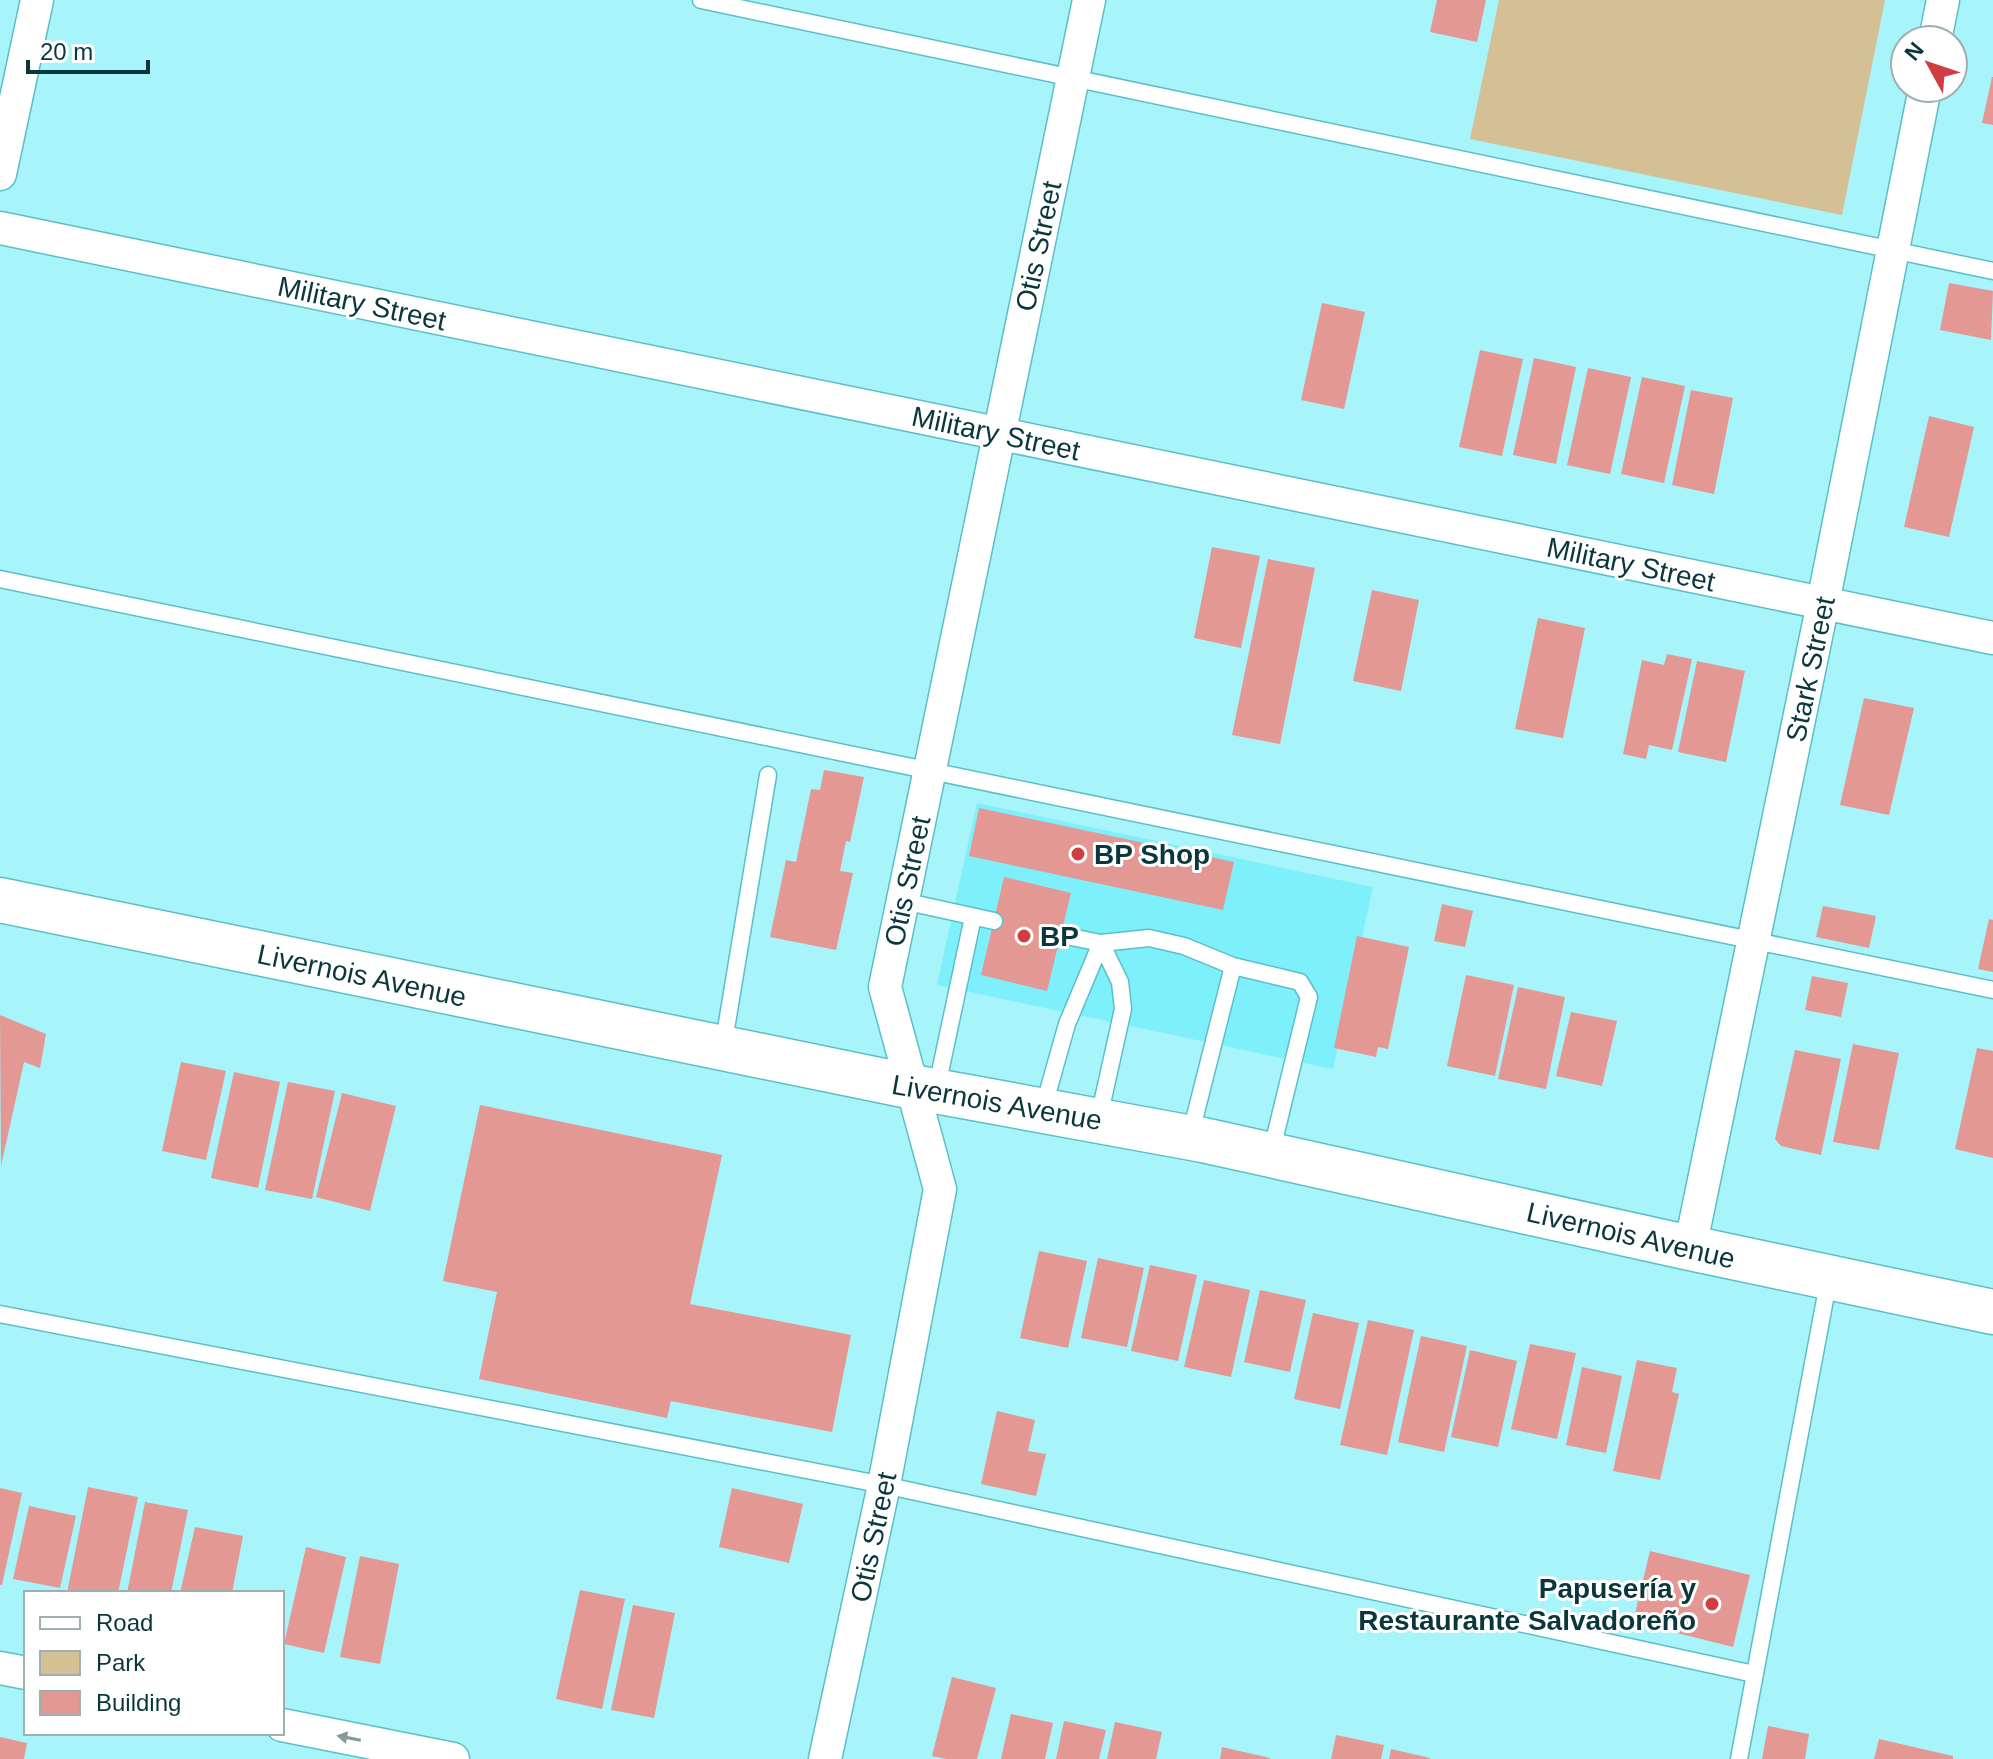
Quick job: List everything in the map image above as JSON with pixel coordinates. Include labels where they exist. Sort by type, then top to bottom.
[{"type":"main road","name":"Livernois Avenue","points":[[0,900],[924,1090],[1189,1137],[1993,1312]]},
{"type":"street","points":[[0,174],[37,0]]},
{"type":"street","name":"Otis Street","points":[[825,1759],[884,1485],[940,1189],[924,1090],[885,987],[1089,0]]},
{"type":"street","points":[[1938,24],[1943,0]]},
{"type":"street","name":"Stark Street","points":[[1690,1248],[1922,104]]},
{"type":"street","name":"Military Street","points":[[0,228],[1993,638]]},
{"type":"street","points":[[0,1668],[24,1673]]},
{"type":"street","points":[[284,1725],[453,1759]]},
{"type":"lane","points":[[701,0],[1993,271]]},
{"type":"lane","points":[[0,579],[1993,990]]},
{"type":"lane","points":[[723,1048],[768,775]]},
{"type":"lane","points":[[903,901],[994,921]]},
{"type":"lane","points":[[924,1090],[973,917]]},
{"type":"lane","points":[[1061,935],[1101,943],[1149,938],[1184,946],[1233,966],[1300,982],[1309,997],[1271,1154]]},
{"type":"lane","points":[[1043,1111],[1067,1024],[1101,943]]},
{"type":"lane","points":[[1098,1121],[1123,1009],[1120,982],[1101,943]]},
{"type":"lane","points":[[1189,1137],[1233,966]]},
{"type":"lane","points":[[1739,1759],[1829,1278]]},
{"type":"lane","points":[[0,1314],[884,1485],[1754,1674]]},
{"type":"shaded area","points":[[977,803],[1373,887],[1333,1069],[937,985]]},
{"type":"green space","points":[[1499,0],[1885,0],[1842,215],[1470,139]]},
{"type":"building","points":[[1437,0],[1486,0],[1477,42],[1430,32]]},
{"type":"building","points":[[1993,77],[1993,125],[1982,123]]},
{"type":"building","points":[[1949,283],[1993,291],[1991,340],[1940,330]]},
{"type":"building","points":[[1322,303],[1365,312],[1344,409],[1301,400]]},
{"type":"building","points":[[1480,350],[1523,359],[1502,456],[1459,447]]},
{"type":"building","points":[[1534,358],[1576,367],[1556,464],[1513,455]]},
{"type":"building","points":[[1588,368],[1631,377],[1610,474],[1567,465]]},
{"type":"building","points":[[1642,377],[1685,386],[1664,483],[1621,474]]},
{"type":"building","points":[[1691,390],[1733,398],[1714,494],[1672,485]]},
{"type":"building","points":[[1929,416],[1974,427],[1949,537],[1904,527]]},
{"type":"building","points":[[1212,547],[1260,556],[1241,648],[1194,638]]},
{"type":"building","points":[[1268,559],[1315,568],[1280,744],[1232,735]]},
{"type":"building","points":[[1372,590],[1419,600],[1401,691],[1353,681]]},
{"type":"building","points":[[1538,618],[1585,628],[1563,738],[1515,729]]},
{"type":"building","points":[[1667,654],[1692,659],[1672,750],[1649,745],[1646,759],[1623,754],[1642,660],[1664,665]]},
{"type":"building","points":[[1697,661],[1745,671],[1726,762],[1678,752]]},
{"type":"building","points":[[1864,698],[1914,708],[1889,815],[1840,805]]},
{"type":"building","points":[[824,770],[864,777],[850,842],[846,841],[840,871],[853,873],[836,950],[770,937],[786,860],[796,862],[811,789],[820,790]]},
{"type":"building","points":[[979,808],[1234,862],[1223,910],[969,856]]},
{"type":"building","points":[[1004,877],[1071,893],[1047,991],[981,975]]},
{"type":"building","points":[[1442,904],[1473,911],[1465,947],[1434,941]]},
{"type":"building","points":[[1823,906],[1876,916],[1869,948],[1816,937]]},
{"type":"building","points":[[1989,919],[1993,920],[1993,972],[1978,969]]},
{"type":"building","points":[[1357,936],[1409,947],[1388,1049],[1378,1047],[1376,1057],[1334,1048]]},
{"type":"building","points":[[1466,975],[1514,985],[1495,1076],[1447,1066]]},
{"type":"building","points":[[1812,976],[1848,983],[1841,1017],[1805,1010]]},
{"type":"building","points":[[1518,987],[1565,997],[1546,1089],[1498,1079]]},
{"type":"building","points":[[1571,1012],[1617,1021],[1602,1086],[1556,1076]]},
{"type":"building","points":[[0,1015],[46,1034],[40,1068],[24,1062],[1,1166]]},
{"type":"building","points":[[1853,1044],[1899,1053],[1879,1150],[1833,1142]]},
{"type":"building","points":[[1977,1048],[1993,1051],[1993,1158],[1955,1149]]},
{"type":"building","points":[[1795,1050],[1841,1059],[1821,1155],[1781,1146],[1775,1139]]},
{"type":"building","points":[[181,1062],[226,1071],[206,1160],[162,1151]]},
{"type":"building","points":[[234,1072],[280,1082],[258,1188],[211,1178]]},
{"type":"building","points":[[288,1082],[335,1091],[312,1199],[265,1190]]},
{"type":"building","points":[[342,1093],[396,1106],[370,1211],[316,1197]]},
{"type":"building","points":[[480,1105],[722,1155],[690,1304],[851,1335],[832,1432],[671,1401],[667,1418],[479,1379],[497,1292],[443,1281]]},
{"type":"building","points":[[1039,1251],[1087,1261],[1068,1348],[1020,1338]]},
{"type":"building","points":[[1098,1258],[1144,1268],[1127,1347],[1081,1338]]},
{"type":"building","points":[[1150,1265],[1197,1275],[1178,1361],[1131,1351]]},
{"type":"building","points":[[1204,1280],[1250,1290],[1231,1377],[1184,1367]]},
{"type":"building","points":[[1260,1290],[1306,1300],[1290,1372],[1244,1362]]},
{"type":"building","points":[[1313,1313],[1359,1323],[1340,1409],[1294,1399]]},
{"type":"building","points":[[1368,1320],[1414,1330],[1387,1455],[1340,1445]]},
{"type":"building","points":[[1421,1336],[1467,1346],[1444,1452],[1398,1442]]},
{"type":"building","points":[[1530,1344],[1576,1353],[1557,1439],[1511,1429]]},
{"type":"building","points":[[1470,1350],[1517,1361],[1498,1447],[1451,1437]]},
{"type":"building","points":[[1637,1360],[1677,1368],[1672,1392],[1679,1394],[1660,1480],[1613,1471]]},
{"type":"building","points":[[1582,1367],[1622,1376],[1606,1453],[1566,1445]]},
{"type":"building","points":[[997,1411],[1035,1420],[1028,1451],[1046,1454],[1036,1496],[981,1484]]},
{"type":"building","points":[[88,1487],[138,1497],[118,1591],[67,1591]]},
{"type":"building","points":[[0,1488],[22,1493],[2,1585],[0,1585]]},
{"type":"building","points":[[732,1488],[803,1504],[789,1563],[719,1547]]},
{"type":"building","points":[[145,1502],[188,1510],[171,1591],[127,1591]]},
{"type":"building","points":[[29,1506],[76,1516],[60,1588],[13,1579]]},
{"type":"building","points":[[195,1527],[243,1536],[232,1591],[180,1591]]},
{"type":"building","points":[[306,1547],[346,1557],[324,1653],[284,1644]]},
{"type":"building","points":[[1650,1551],[1750,1575],[1733,1647],[1633,1622]]},
{"type":"building","points":[[360,1556],[399,1564],[380,1664],[340,1657]]},
{"type":"building","points":[[580,1590],[625,1599],[602,1709],[556,1699]]},
{"type":"building","points":[[633,1605],[675,1613],[654,1718],[611,1710]]},
{"type":"building","points":[[952,1677],[996,1688],[977,1759],[932,1756]]},
{"type":"building","points":[[1011,1714],[1053,1723],[1045,1759],[1001,1759]]},
{"type":"building","points":[[1064,1721],[1106,1730],[1099,1759],[1056,1759]]},
{"type":"building","points":[[1115,1722],[1162,1732],[1156,1759],[1107,1759]]},
{"type":"building","points":[[1768,1726],[1809,1734],[1805,1759],[1762,1759]]},
{"type":"building","points":[[1336,1735],[1384,1745],[1381,1759],[1331,1759]]},
{"type":"building","points":[[0,1737],[27,1743],[24,1759],[0,1759]]},
{"type":"building","points":[[1879,1739],[1953,1756],[1953,1759],[1874,1759]]},
{"type":"building","points":[[1222,1747],[1270,1758],[1270,1759],[1220,1759]]},
{"type":"building","points":[[1391,1749],[1430,1758],[1430,1759],[1389,1759]]},
{"type":"place","name":"BP Shop","points":[[1078,854]]},
{"type":"place","name":"BP","points":[[1024,936]]},
{"type":"place","name":"Papusería y Restaurante Salvadoreño","points":[[1712,1604]]}]
